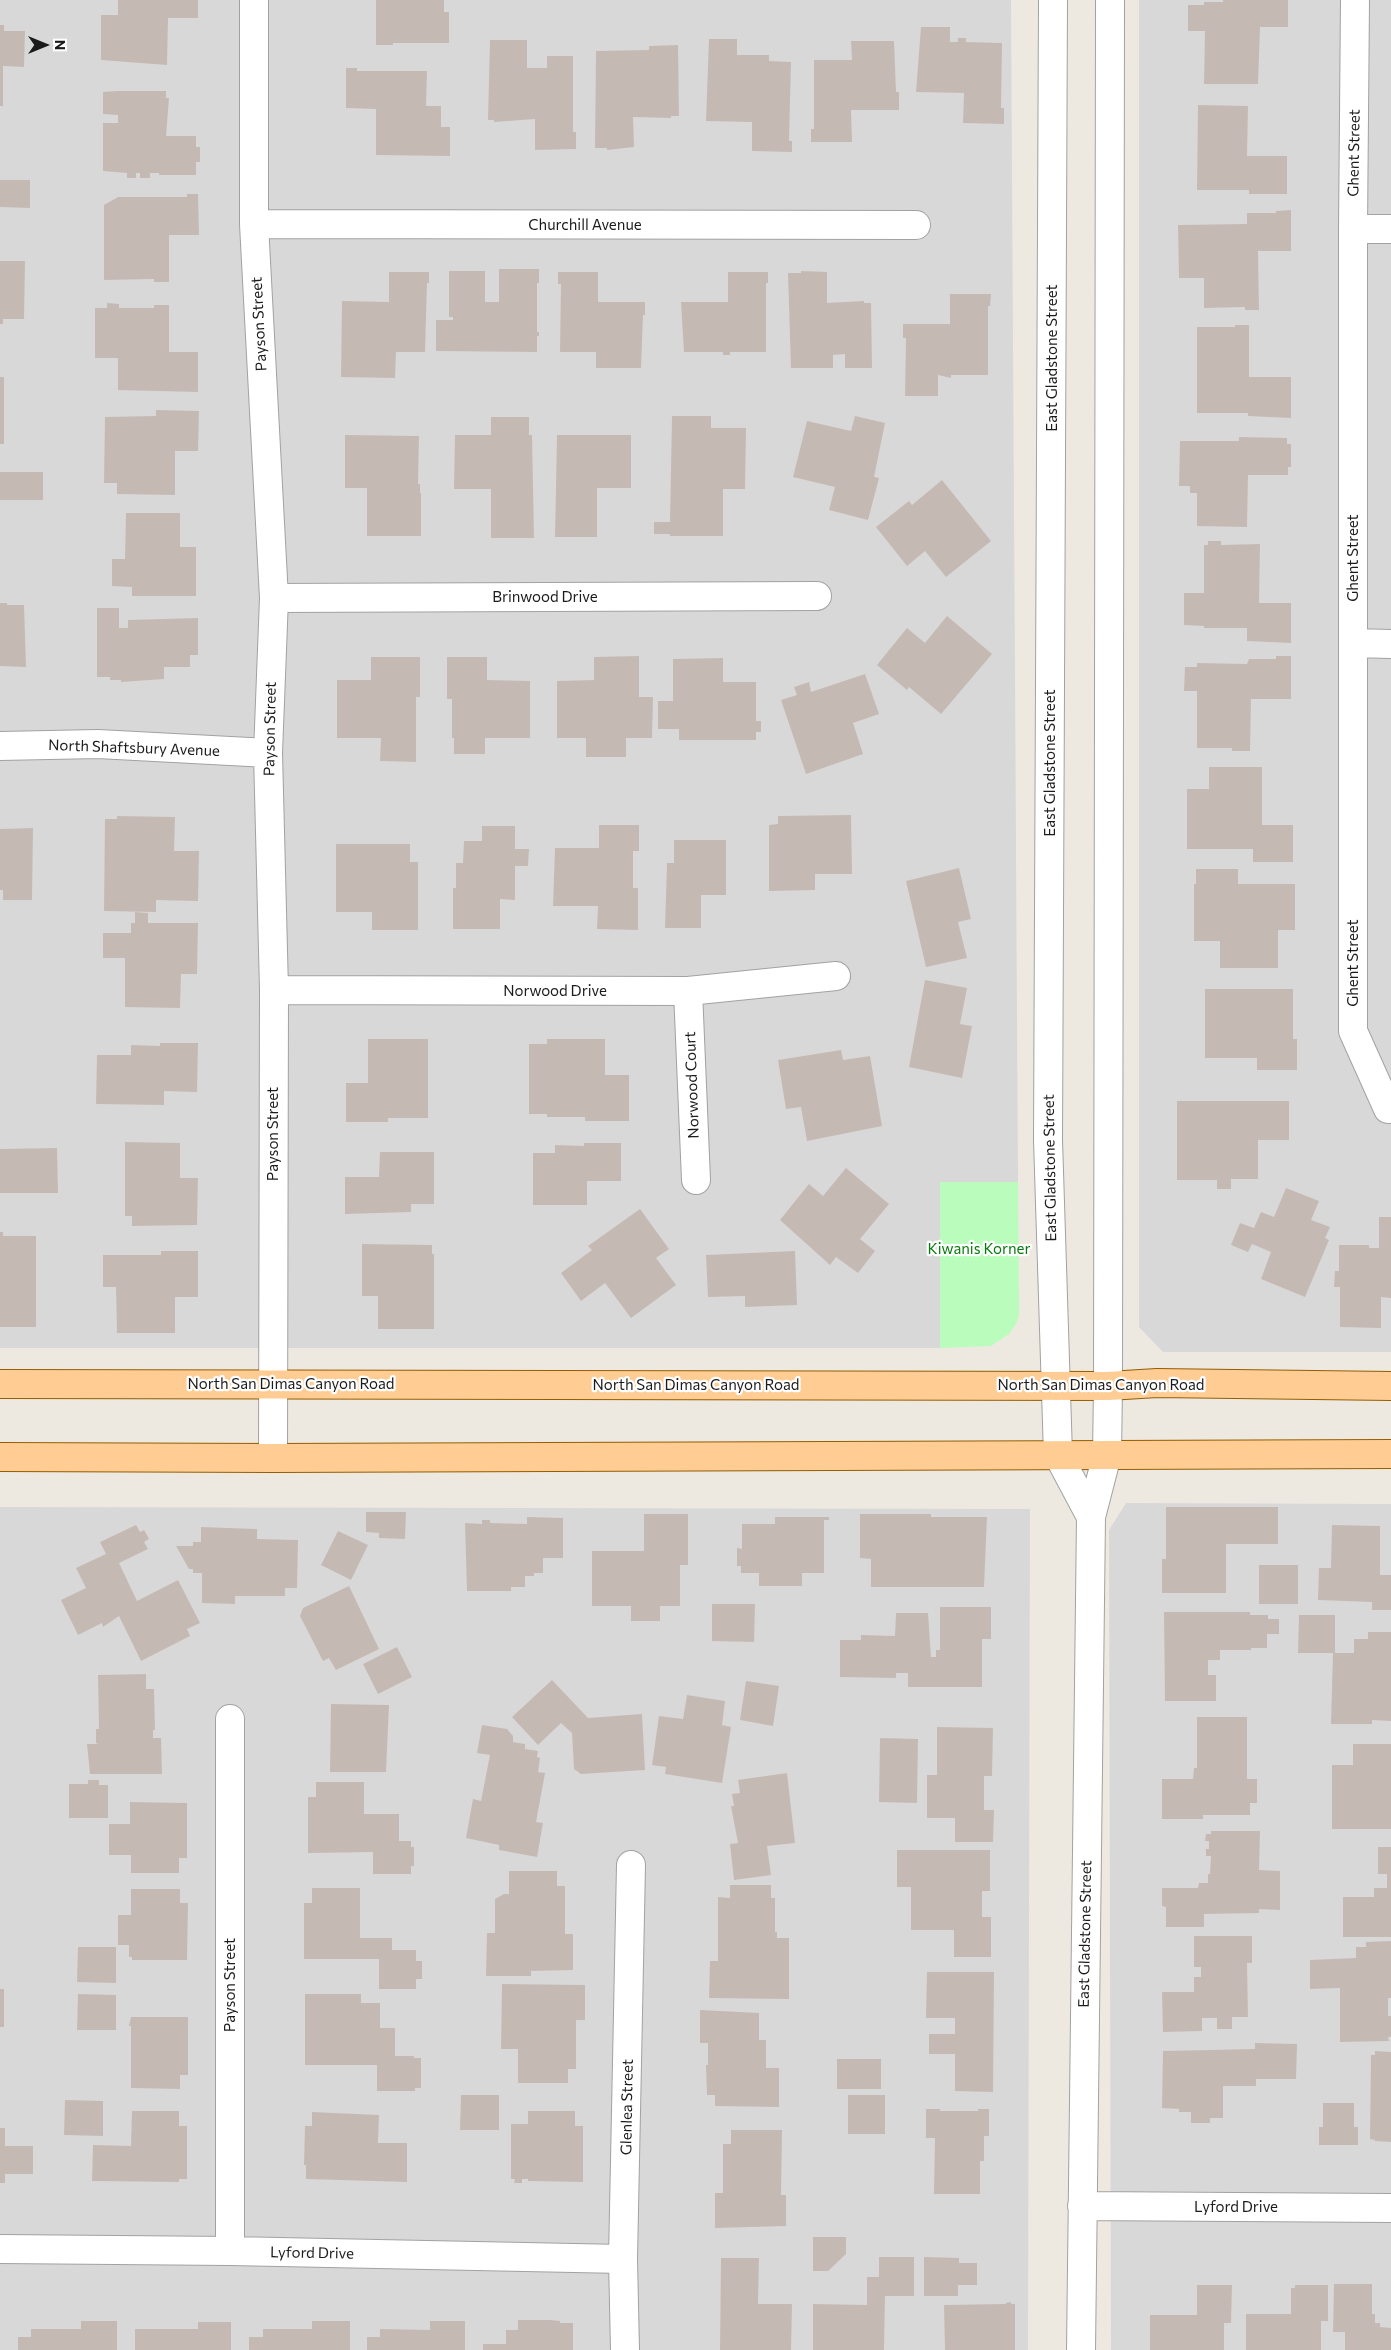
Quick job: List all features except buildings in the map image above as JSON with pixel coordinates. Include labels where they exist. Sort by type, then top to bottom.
[{"type":"main road","name":"North San Dimas Canyon Road","points":[[0,1384],[1108,1386],[1157,1383],[1391,1386]]},
{"type":"main road","points":[[0,1457],[273,1458],[1391,1454]]},
{"type":"street","name":"Payson Street","points":[[254,0],[254,224],[274,598],[268,753],[274,990],[273,1458]]},
{"type":"street","name":"East Gladstone Street","points":[[1053,0],[1048,1140],[1058,1455],[1091,1517]]},
{"type":"street","name":"East Gladstone Street","points":[[1081,2350],[1091,1517],[1107,1455],[1108,1386],[1110,0]]},
{"type":"street","name":"Ghent Street","points":[[1355,0],[1353,228],[1353,1031],[1388,1109]]},
{"type":"street","name":"Churchill Avenue","points":[[254,224],[916,225]]},
{"type":"street","points":[[1353,228],[1391,229]]},
{"type":"street","name":"Brinwood Drive","points":[[274,598],[816,596]]},
{"type":"street","points":[[1353,644],[1391,644]]},
{"type":"street","name":"North Shaftsbury Avenue","points":[[0,746],[98,744],[268,753]]},
{"type":"street","name":"Norwood Drive","points":[[274,990],[688,991],[836,976]]},
{"type":"street","name":"Norwood Court","points":[[688,991],[696,1180]]},
{"type":"street","name":"Payson Street","points":[[230,1720],[230,2251]]},
{"type":"street","name":"Glenlea Street","points":[[626,2350],[624,2259],[631,1864]]},
{"type":"street","name":"Lyford Drive","points":[[1082,2206],[1391,2208]]},
{"type":"street","name":"Lyford Drive","points":[[0,2249],[230,2251],[624,2259]]},
{"type":"shaded area","points":[[0,0],[1011,0],[1018,1182],[940,1182],[940,1348],[0,1348]]},
{"type":"shaded area","points":[[1139,0],[1391,0],[1391,1352],[1163,1352],[1139,1327]]},
{"type":"shaded area","points":[[1126,1503],[1391,1504],[1391,2350],[1111,2350],[1109,1530]]},
{"type":"shaded area","points":[[0,1507],[1030,1509],[1028,2350],[0,2350]]},
{"type":"green space","name":"Kiwanis Korner","points":[[940,1182],[1018,1182],[1019,1315],[1016,1324],[1009,1334],[991,1346],[940,1348]]}]
